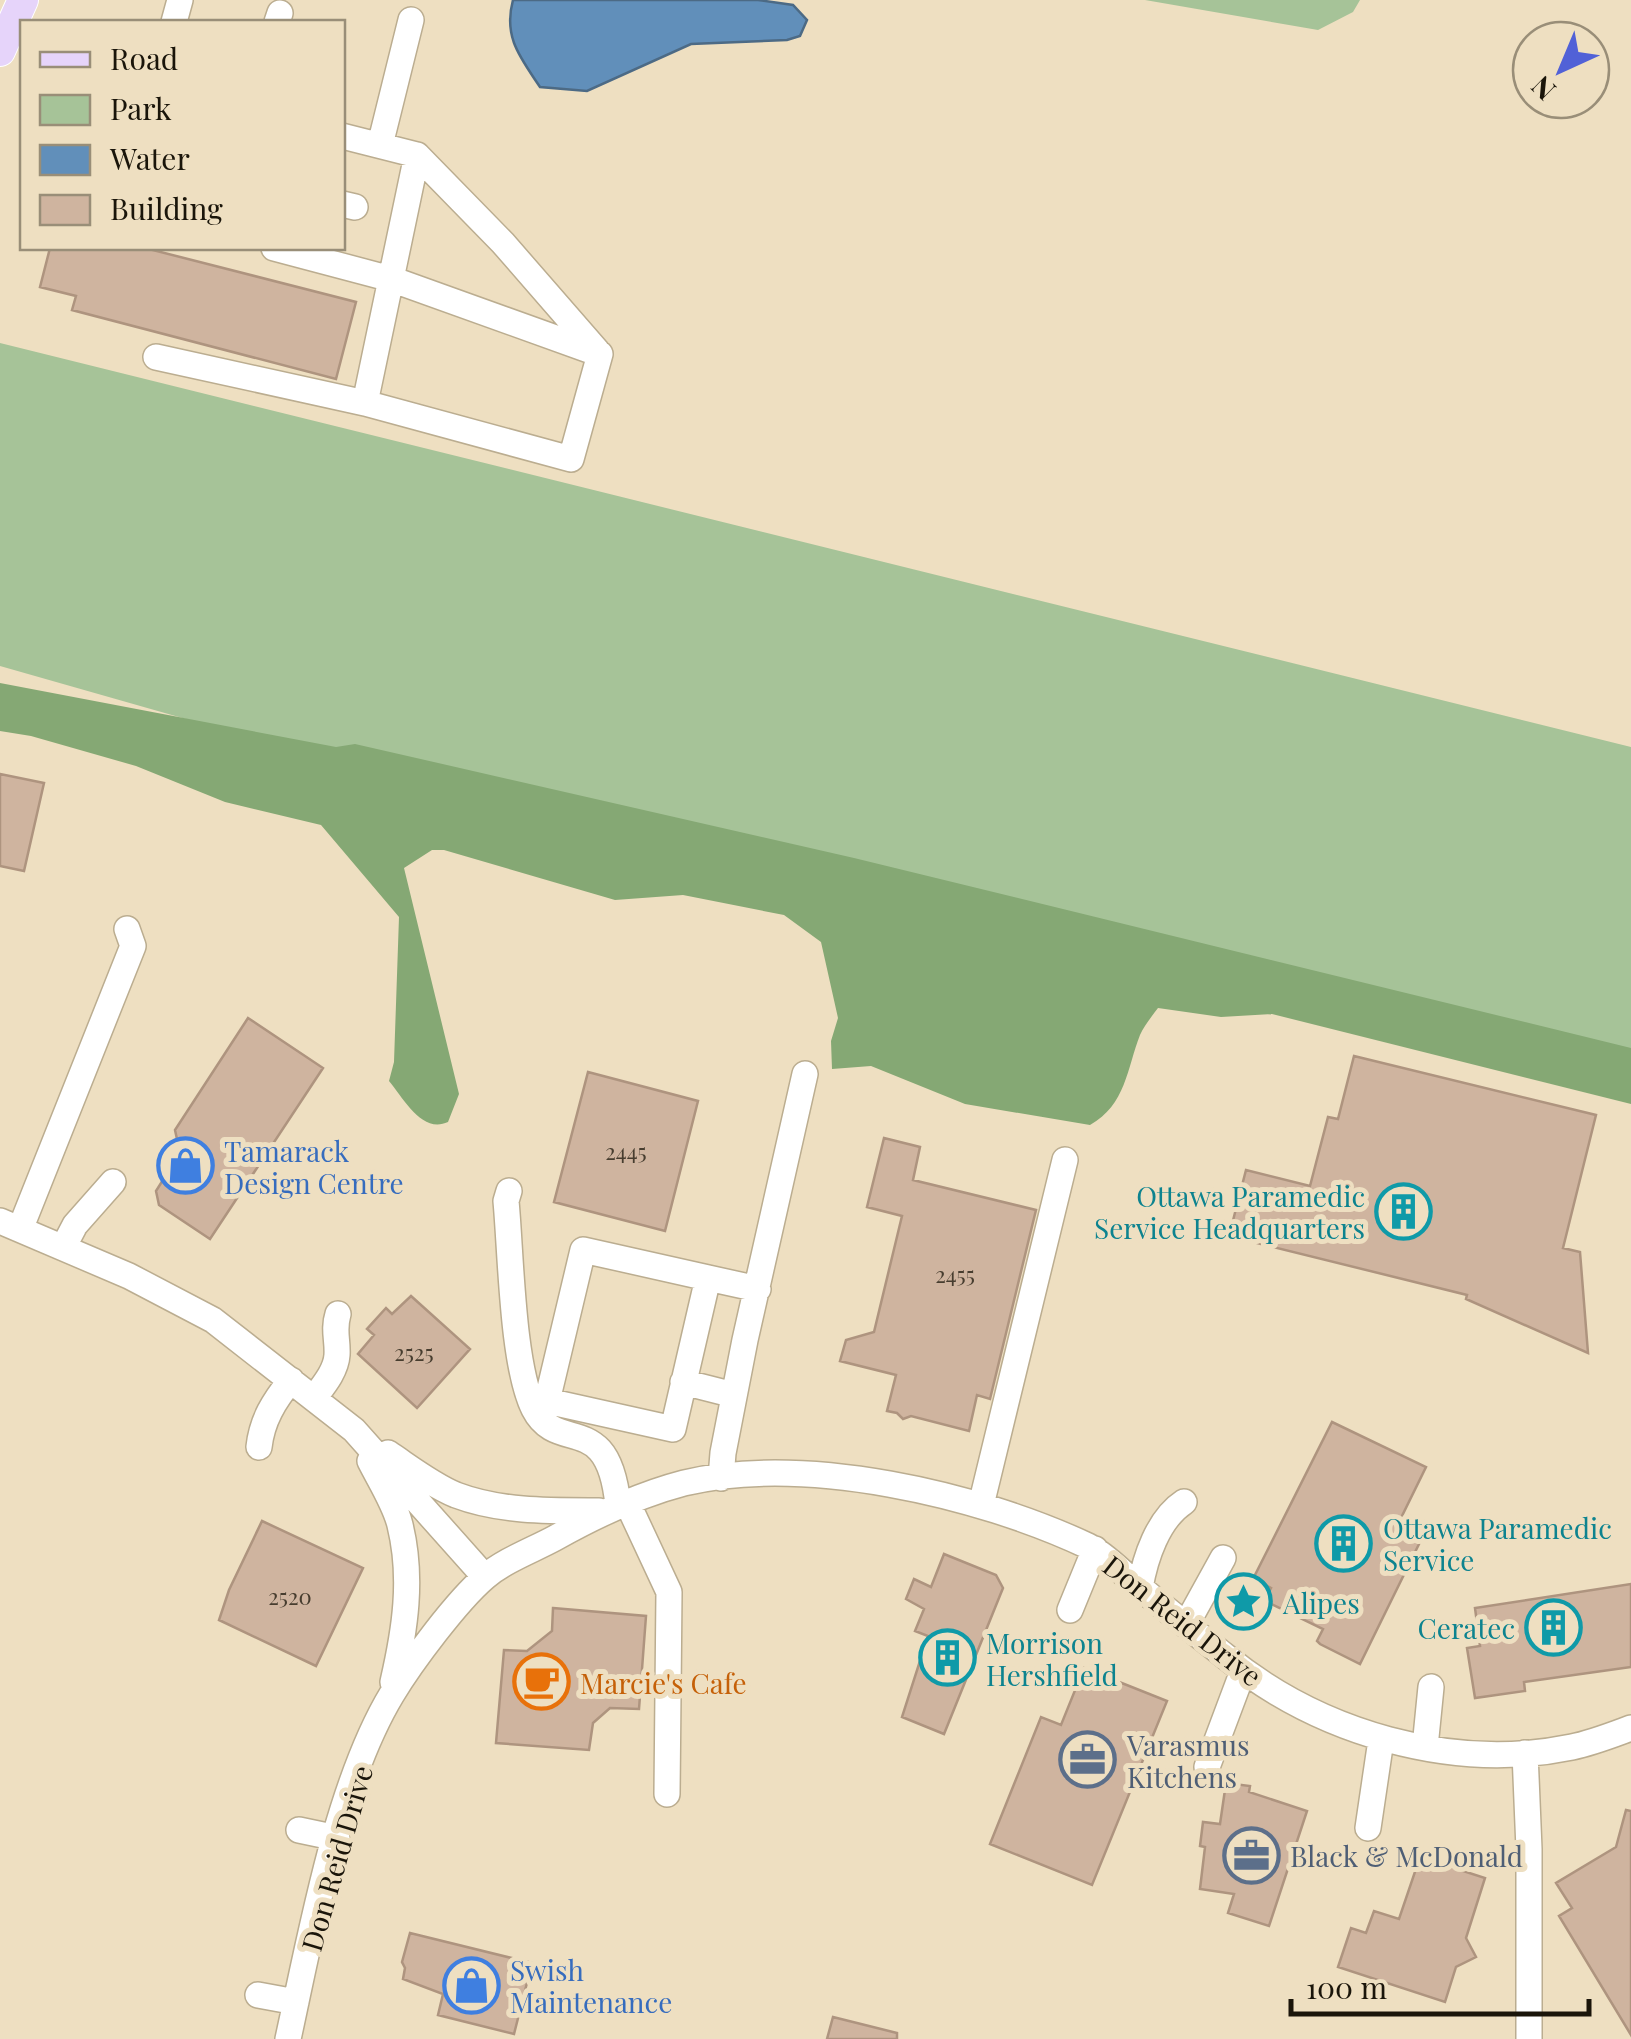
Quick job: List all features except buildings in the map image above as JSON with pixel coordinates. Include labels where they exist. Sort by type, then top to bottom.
[{"type":"main road","points":[[0,49],[23,0]]},
{"type":"street","points":[[380,145],[411,20]]},
{"type":"street","points":[[345,137],[418,155],[503,243],[600,354]]},
{"type":"street","points":[[365,402],[418,155]]},
{"type":"street","points":[[282,250],[391,278],[600,354]]},
{"type":"street","points":[[156,357],[365,402],[571,459],[600,354]]},
{"type":"street","points":[[127,929],[134,946],[11,1224],[213,1320],[354,1430],[454,1494],[542,1512],[616,1506]]},
{"type":"street","points":[[721,1478],[734,1395],[805,1074]]},
{"type":"street","points":[[980,1505],[1065,1160]]},
{"type":"street","points":[[64,1246],[75,1225],[114,1182]]},
{"type":"street","points":[[509,1191],[506,1201],[518,1341],[536,1413],[552,1426],[593,1442],[602,1450],[616,1483],[616,1506],[670,1592],[667,1794]]},
{"type":"street","points":[[708,1278],[673,1429],[548,1401],[584,1250],[758,1289]]},
{"type":"street","points":[[314,1398],[338,1354],[334,1326],[338,1314]]},
{"type":"street","points":[[518,1341],[557,1351]]},
{"type":"street","points":[[260,1447],[262,1426],[291,1380]]},
{"type":"street","points":[[683,1382],[734,1395]]},
{"type":"street","points":[[354,1430],[486,1576]]},
{"type":"street","points":[[354,1430],[400,1522],[407,1567],[406,1628],[390,1698]]},
{"type":"street","name":"Don Reid Drive","points":[[288,2039],[352,1781],[390,1698],[486,1576],[616,1506],[687,1483],[811,1474],[929,1492],[980,1505],[1094,1549],[1243,1671],[1289,1700],[1381,1740],[1464,1753],[1524,1753],[1574,1747],[1631,1728]]},
{"type":"street","points":[[1070,1610],[1094,1549]]},
{"type":"street","points":[[1186,1625],[1223,1558]]},
{"type":"street","points":[[1207,1767],[1243,1671]]},
{"type":"street","points":[[1425,1747],[1432,1687]]},
{"type":"street","points":[[1368,1828],[1381,1740]]},
{"type":"street","points":[[1524,1753],[1529,1849],[1529,2039]]},
{"type":"street","points":[[299,1830],[337,1838]]},
{"type":"street","points":[[258,1995],[296,2002]]},
{"type":"green space","points":[[1145,0],[1360,0],[1353,12],[1318,30]]},
{"type":"green space","points":[[0,343],[1631,747],[1631,1098],[800,894],[0,666]]},
{"type":"green space","points":[[0,683],[336,747],[355,744],[854,858],[1631,1048],[1631,1104],[1272,1014],[1221,1017],[1158,1008],[1140,1035],[1118,1096],[1102,1117],[1090,1125],[965,1104],[871,1066],[832,1069],[831,1041],[838,1018],[821,942],[784,915],[683,895],[615,900],[444,850],[432,850],[404,868],[459,1094],[448,1122],[430,1123],[414,1113],[389,1081],[394,1062],[399,917],[321,825],[225,802],[136,766],[0,731]]},
{"type":"water","points":[[513,0],[758,0],[793,5],[807,20],[800,36],[787,40],[691,44],[587,91],[540,87],[512,36]]},
{"type":"place","name":"Tamarack Design Centre","points":[[185,1166]]},
{"type":"place","name":"Ottawa Paramedic Service Headquarters","points":[[1404,1211]]},
{"type":"place","name":"Ottawa Paramedic Service","points":[[1344,1543]]},
{"type":"place","name":"Alipes","points":[[1244,1602]]},
{"type":"place","name":"Ceratec","points":[[1554,1627]]},
{"type":"place","name":"Morrison Hershfield","points":[[947,1658]]},
{"type":"place","name":"Marcie's Cafe","points":[[541,1682]]},
{"type":"place","name":"Varasmus Kitchens","points":[[1088,1760]]},
{"type":"place","name":"Black & McDonald","points":[[1251,1855]]},
{"type":"place","name":"Swish Maintenance","points":[[471,1985]]}]
